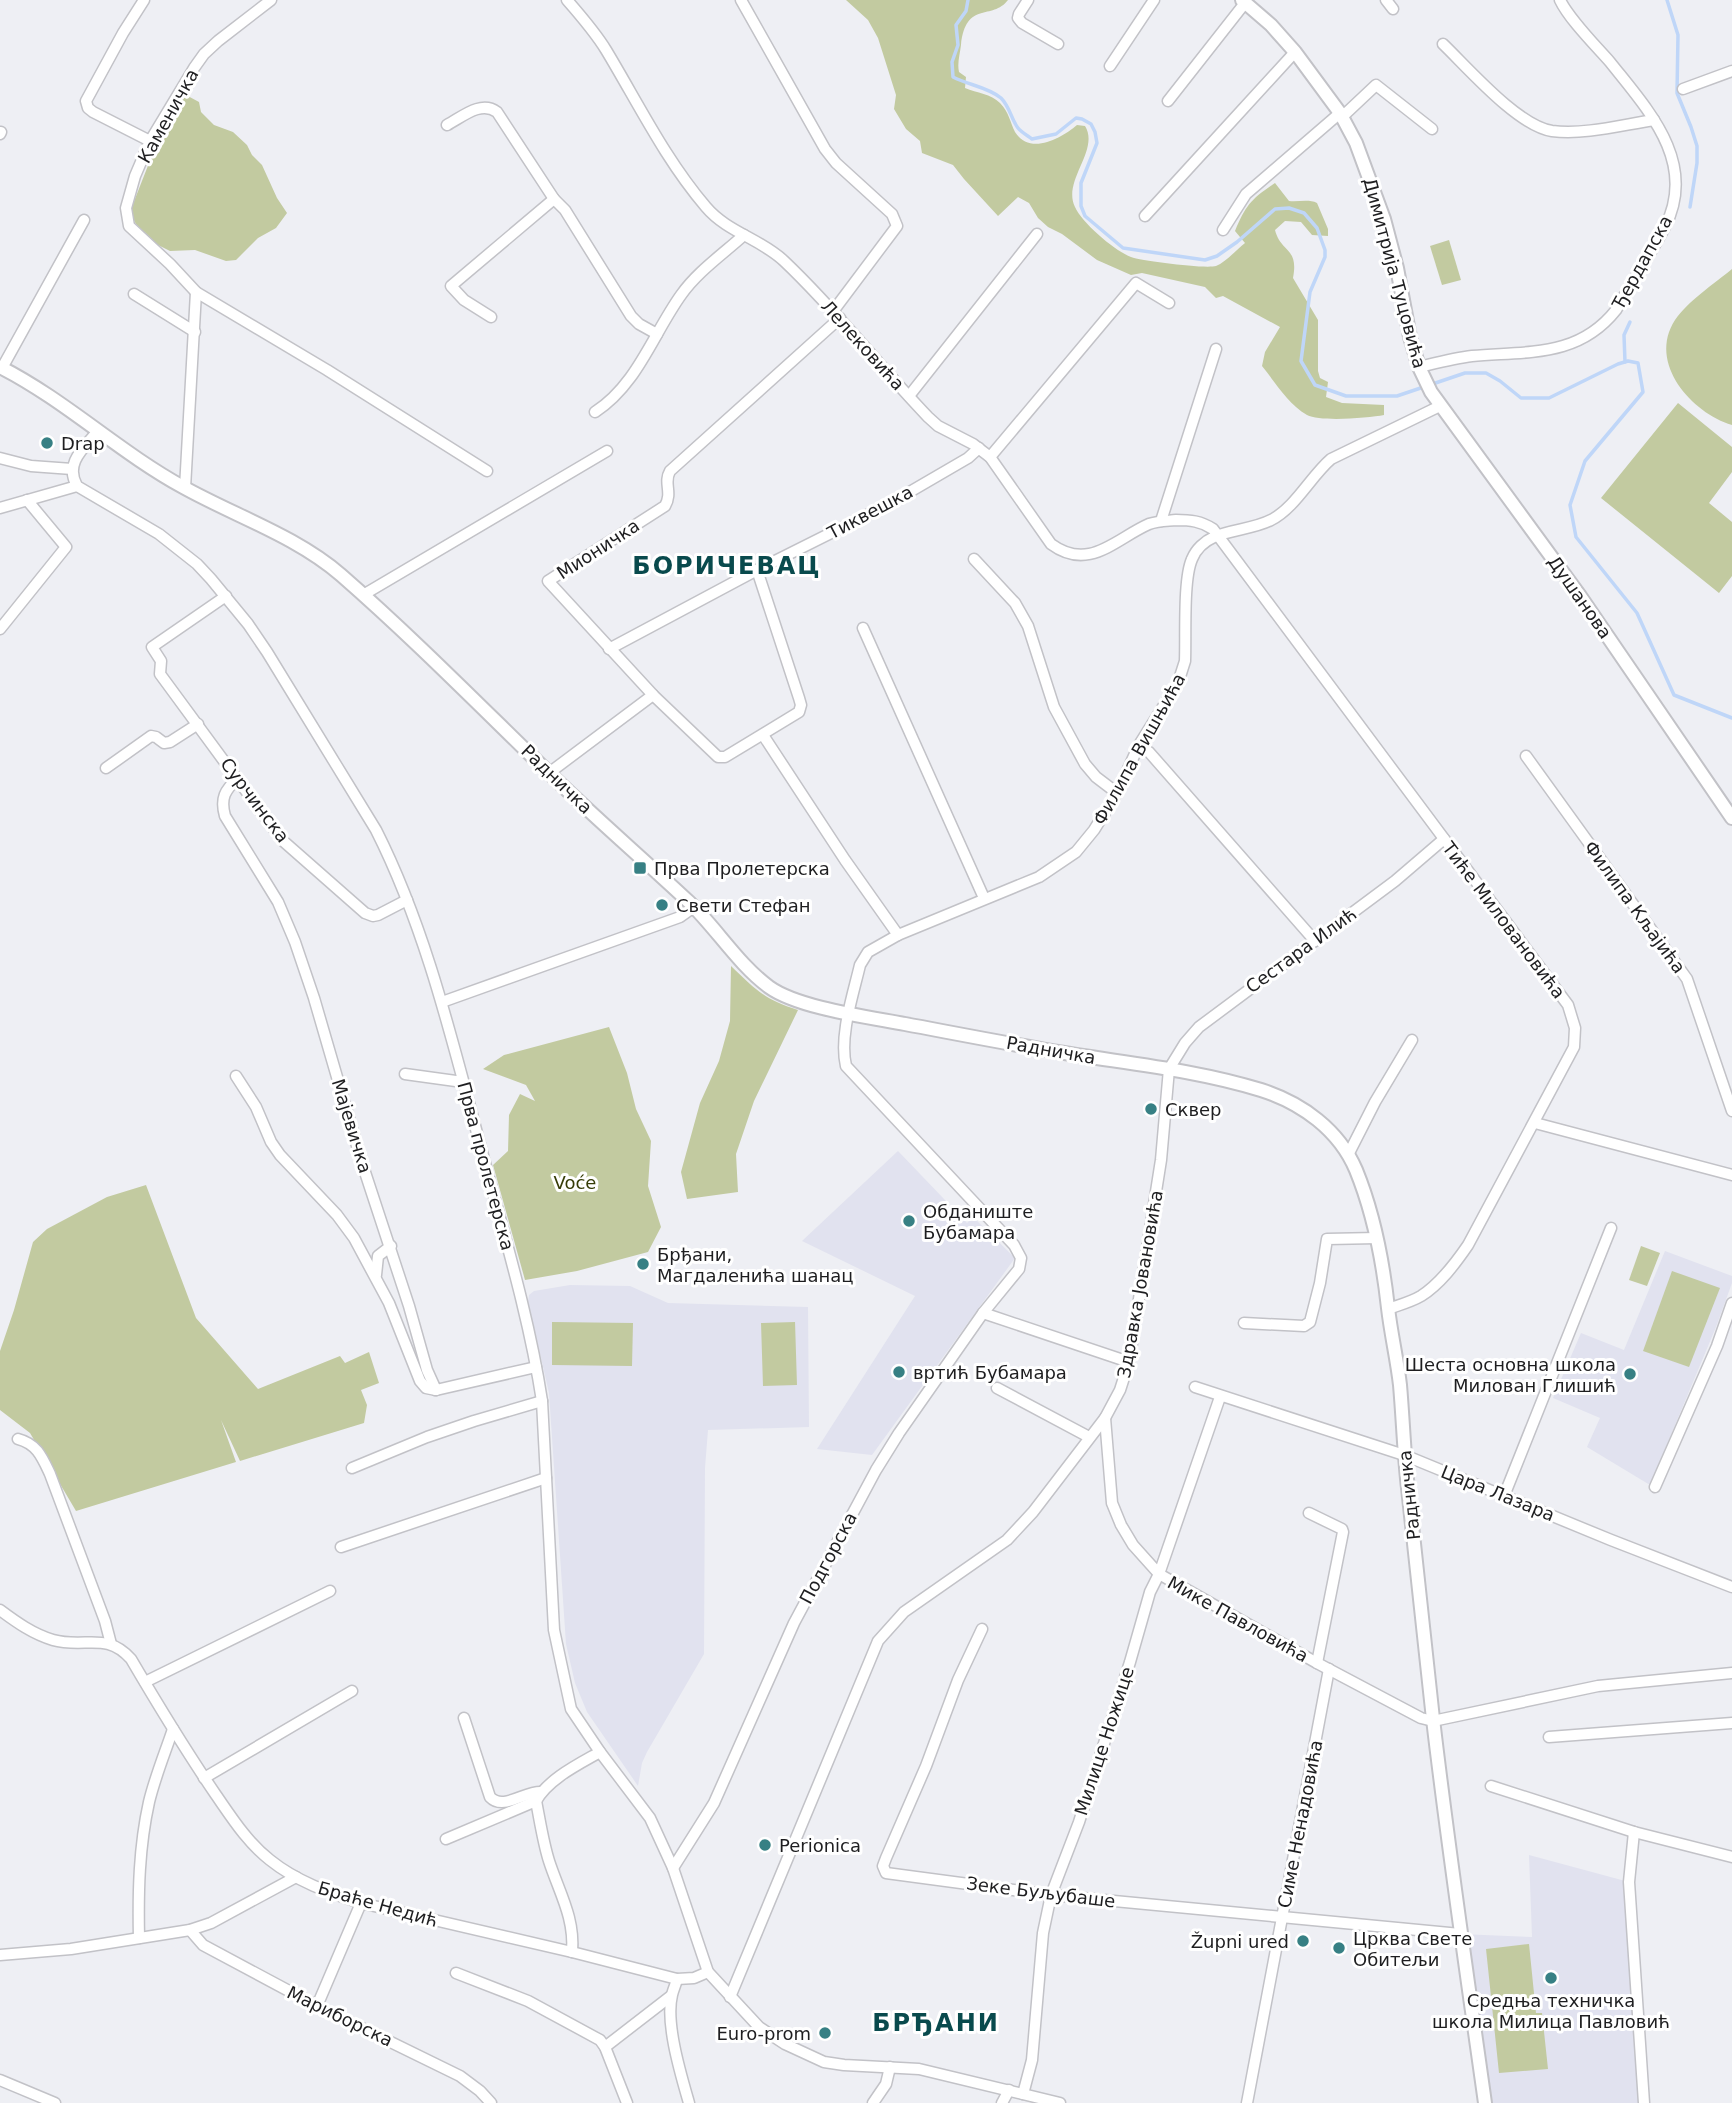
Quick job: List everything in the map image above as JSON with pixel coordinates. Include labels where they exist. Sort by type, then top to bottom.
[{"type":"street","points":[[144,0],[86,102],[93,112],[150,141]]},
{"type":"street","name":"Каменичка","points":[[271,0],[204,54],[150,141],[135,176],[126,208],[129,226],[196,292],[339,377],[487,471]]},
{"type":"street","name":"Лелековића","points":[[567,0],[595,33],[640,112],[687,183],[715,216],[782,259],[837,314],[938,426],[990,457],[1051,544],[1061,552],[1090,554],[1161,521],[1195,521],[1213,528],[1219,535]]},
{"type":"street","name":"Мионичка","points":[[741,0],[825,149],[836,163],[892,214],[897,226],[837,314],[670,471],[667,481],[670,493],[665,506],[548,581],[653,695],[718,757],[725,757],[763,735]]},
{"type":"street","points":[[1028,0],[1018,18],[1058,44]]},
{"type":"street","points":[[1110,66],[1154,0]]},
{"type":"street","points":[[1386,0],[1393,9]]},
{"type":"street","name":"Ђердапска","points":[[1422,373],[1471,356],[1547,351],[1573,344],[1589,336],[1616,310],[1665,226],[1673,204],[1676,180],[1675,164],[1667,143],[1640,99],[1560,0]]},
{"type":"street","points":[[1168,101],[1244,1]]},
{"type":"street","name":"Димитрија Туцовића","points":[[1244,1],[1271,25],[1295,52],[1341,115],[1356,143],[1384,219],[1397,268],[1410,337],[1422,373]]},
{"type":"street","points":[[1443,44],[1506,105],[1533,125],[1551,131],[1582,131],[1654,120]]},
{"type":"street","points":[[1145,216],[1295,52]]},
{"type":"street","points":[[1683,89],[1732,71]]},
{"type":"street","points":[[1223,230],[1245,194],[1376,85],[1432,129]]},
{"type":"street","points":[[447,125],[478,108],[493,109],[501,117],[554,199],[565,210],[631,316],[657,334]]},
{"type":"street","points":[[491,317],[464,300],[451,286],[554,199]]},
{"type":"street","points":[[1,367],[84,220]]},
{"type":"street","points":[[909,396],[1038,234]]},
{"type":"street","points":[[595,412],[608,404],[639,365],[681,294],[744,235]]},
{"type":"street","points":[[990,457],[1136,283],[1168,303]]},
{"type":"street","points":[[185,488],[196,292]]},
{"type":"street","points":[[134,294],[195,332]]},
{"type":"street","points":[[1161,521],[1216,349]]},
{"type":"street","name":"Радничка","points":[[1,367],[185,488],[335,570],[694,907],[766,985],[787,996],[849,1014],[1063,1053],[1169,1069],[1244,1085],[1288,1100],[1320,1121],[1349,1155],[1362,1186],[1377,1238],[1400,1382],[1404,1455],[1433,1721],[1485,2103]]},
{"type":"street","name":"Душанова","points":[[1422,373],[1440,406],[1580,596],[1732,818]]},
{"type":"street","name":"Филипа Вишњића","points":[[1019,1269],[1021,1258],[1014,1245],[846,1066],[844,1055],[849,1014],[863,957],[898,935],[1039,877],[1070,857],[1094,830],[1117,793],[1139,745],[1182,673],[1185,661],[1187,578],[1192,557],[1203,543],[1219,535],[1272,520],[1284,512],[1331,458],[1440,406]]},
{"type":"street","points":[[0,508],[77,486],[72,469],[75,458],[99,431]]},
{"type":"street","name":"Тиквешка","points":[[609,649],[889,504],[968,458],[979,448]]},
{"type":"street","points":[[363,596],[607,451]]},
{"type":"street","points":[[0,458],[32,466],[72,469]]},
{"type":"street","name":"Прва пролетерска","points":[[77,486],[180,549],[226,596],[267,652],[390,857],[442,1002],[537,1367],[554,1630],[571,1709],[650,1818],[673,1868],[708,1972],[759,2027],[810,2056],[832,2064],[890,2067],[943,2074],[1060,2103]]},
{"type":"street","points":[[0,629],[66,547],[27,500]]},
{"type":"street","name":"Тиће Миловановића","points":[[1219,535],[1568,1005],[1576,1028],[1574,1047],[1468,1245],[1453,1266],[1419,1297],[1388,1309]]},
{"type":"street","points":[[974,559],[1016,603],[1032,636],[1054,707],[1085,764],[1096,777],[1117,793]]},
{"type":"street","points":[[757,570],[801,705],[799,712],[763,735],[898,935]]},
{"type":"street","name":"Сурчинска","points":[[226,596],[152,647],[162,661],[160,674],[282,840],[365,913],[378,915],[407,900]]},
{"type":"street","points":[[863,628],[984,898]]},
{"type":"street","points":[[550,773],[653,695]]},
{"type":"street","points":[[106,768],[151,736],[164,743],[170,742],[198,724]]},
{"type":"street","points":[[1139,745],[1149,752],[1315,941]]},
{"type":"street","name":"Филипа Кљајића","points":[[1526,756],[1687,979],[1732,1111]]},
{"type":"street","name":"Мајевичка","points":[[238,778],[223,795],[225,816],[278,902],[295,942],[362,1163],[391,1246],[427,1370],[436,1390]]},
{"type":"street","name":"Сестара Илић","points":[[1169,1069],[1199,1027],[1395,880],[1444,839]]},
{"type":"street","points":[[442,1002],[680,917],[694,907]]},
{"type":"street","points":[[1349,1155],[1375,1102],[1412,1040]]},
{"type":"street","name":"Здравка Јовановића","points":[[730,1997],[878,1641],[904,1612],[1007,1540],[1033,1512],[1105,1418],[1121,1390],[1129,1362],[1161,1160],[1169,1069]]},
{"type":"street","points":[[405,1074],[463,1082]]},
{"type":"street","points":[[236,1076],[256,1107],[271,1142],[280,1155],[337,1215],[354,1238],[376,1276],[420,1381],[426,1388],[436,1390],[537,1367]]},
{"type":"street","points":[[1535,1123],[1732,1175]]},
{"type":"street","points":[[1504,1496],[1611,1228]]},
{"type":"street","points":[[1244,1323],[1307,1325],[1320,1283],[1327,1239],[1377,1238]]},
{"type":"street","points":[[376,1276],[378,1256],[391,1246]]},
{"type":"street","name":"Подгорска","points":[[673,1868],[714,1803],[794,1623],[855,1507],[899,1433],[983,1313],[1019,1269]]},
{"type":"street","points":[[1656,1487],[1717,1346],[1732,1303]]},
{"type":"street","points":[[983,1313],[1129,1362]]},
{"type":"street","name":"Цара Лазара","points":[[1195,1387],[1404,1455],[1732,1587]]},
{"type":"street","points":[[997,1388],[1089,1437]]},
{"type":"street","name":"Милице Ножице","points":[[1023,2094],[1032,2060],[1043,1933],[1051,1895],[1079,1822],[1150,1592],[1159,1574],[1220,1397]]},
{"type":"street","points":[[352,1468],[438,1433],[541,1401]]},
{"type":"street","name":"Мике Павловића","points":[[1105,1418],[1112,1503],[1133,1545],[1159,1574],[1410,1713],[1433,1721]]},
{"type":"street","points":[[0,1610],[35,1633],[52,1640],[75,1644],[111,1644],[50,1474],[32,1444],[18,1439]]},
{"type":"street","points":[[341,1547],[546,1478]]},
{"type":"street","points":[[1309,1513],[1335,1524],[1343,1532],[1317,1663]]},
{"type":"street","points":[[145,1682],[331,1591]]},
{"type":"street","name":"Зеке Буљубаше","points":[[982,1629],[958,1680],[926,1766],[883,1868],[886,1873],[1051,1895],[1460,1934]]},
{"type":"street","name":"Браће Недић","points":[[111,1644],[124,1651],[131,1659],[204,1778],[237,1826],[270,1860],[296,1877],[327,1893],[361,1903],[677,1979],[694,1978],[708,1972]]},
{"type":"street","name":"Симе Ненадовића","points":[[1247,2103],[1329,1669]]},
{"type":"street","points":[[1433,1721],[1598,1686],[1732,1672]]},
{"type":"street","points":[[204,1778],[352,1691]]},
{"type":"street","points":[[464,1718],[493,1801],[505,1802],[529,1793],[539,1796]]},
{"type":"street","points":[[1549,1737],[1732,1723]]},
{"type":"street","points":[[139,1938],[141,1845],[149,1800],[173,1729]]},
{"type":"street","points":[[446,1839],[539,1796],[573,1768],[600,1752]]},
{"type":"street","points":[[1492,1786],[1634,1832],[1732,1857]]},
{"type":"street","points":[[539,1796],[548,1859],[569,1912],[572,1952]]},
{"type":"street","points":[[1634,1832],[1629,1882],[1644,2103]]},
{"type":"street","points":[[0,1955],[71,1949],[190,1930],[211,1923],[296,1877]]},
{"type":"street","points":[[317,2006],[361,1903]]},
{"type":"street","name":"Мариборска","points":[[190,1930],[203,1945],[317,2006],[454,2072],[480,2091],[491,2103]]},
{"type":"street","points":[[456,1973],[528,2001],[593,2035],[605,2046],[627,2103]]},
{"type":"street","points":[[677,1979],[671,1996],[673,2040],[689,2103]]},
{"type":"street","points":[[605,2046],[671,1996]]},
{"type":"street","points":[[873,2103],[886,2084],[890,2067]]},
{"type":"street","points":[[0,2080],[55,2103]]},
{"type":"street","points":[[1002,2103],[1009,2090]]},
{"type":"shaded area","name":"вртић Бубамара","points":[[898,1151],[967,1223],[973,1217],[1015,1258],[872,1455],[817,1449],[915,1296],[802,1241]]},
{"type":"shaded area","name":"Шеста основна школа Милован Глишић","points":[[1665,1251],[1732,1276],[1732,1283],[1650,1485],[1587,1447],[1600,1418],[1553,1398],[1581,1333],[1624,1350]]},
{"type":"shaded area","points":[[570,1285],[630,1286],[668,1303],[808,1307],[809,1427],[708,1430],[705,1468],[704,1654],[647,1752],[638,1786],[587,1712],[575,1683],[566,1644],[549,1393],[528,1301],[529,1295],[534,1291]]},
{"type":"shaded area","name":"Средња техничка школа Милица Павловић","points":[[1529,1855],[1629,1882],[1644,2103],[1485,2103],[1460,1934],[1532,1937]]},
{"type":"green space","points":[[846,0],[1008,0],[995,10],[980,14],[968,22],[958,62],[959,72],[966,77],[965,88],[1000,103],[1015,132],[1029,143],[1046,142],[1077,125],[1085,126],[1088,145],[1073,187],[1075,207],[1084,221],[1100,236],[1131,257],[1174,264],[1216,266],[1245,243],[1235,231],[1243,215],[1255,198],[1275,183],[1289,201],[1317,203],[1328,229],[1328,236],[1312,235],[1301,222],[1285,221],[1275,230],[1281,243],[1292,255],[1293,278],[1318,320],[1318,371],[1320,378],[1328,382],[1326,397],[1342,403],[1384,405],[1384,415],[1333,419],[1307,415],[1288,399],[1262,366],[1265,352],[1280,327],[1223,296],[1216,298],[1205,287],[1142,273],[1131,275],[1097,260],[1048,227],[1038,218],[1029,203],[1018,197],[998,216],[953,165],[922,153],[920,141],[906,129],[894,109],[896,95],[878,38],[868,20]]},
{"type":"green space","points":[[186,95],[199,102],[201,112],[214,125],[233,132],[247,145],[262,165],[287,213],[276,228],[258,238],[236,260],[226,261],[195,250],[170,251],[158,245],[132,217],[131,209],[160,135]]},
{"type":"green space","points":[[1449,240],[1461,280],[1442,285],[1430,246]]},
{"type":"green space","points":[[1732,269],[1732,425],[1702,410],[1689,398],[1670,369],[1666,353],[1668,336],[1680,313]]},
{"type":"green space","points":[[1678,403],[1732,447],[1732,472],[1709,503],[1732,522],[1732,576],[1719,593],[1601,498]]},
{"type":"green space","points":[[731,966],[762,993],[798,1010],[754,1101],[736,1154],[738,1192],[687,1199],[681,1172],[700,1103],[719,1061],[730,1021]]},
{"type":"green space","name":"Voće","points":[[609,1027],[627,1073],[636,1109],[651,1141],[648,1186],[661,1227],[648,1252],[577,1271],[525,1280],[493,1165],[508,1151],[509,1115],[520,1094],[535,1101],[526,1085],[483,1069],[504,1055]]},
{"type":"green space","points":[[146,1185],[196,1318],[258,1389],[340,1356],[345,1363],[369,1352],[379,1383],[361,1390],[367,1405],[364,1423],[240,1461],[221,1420],[236,1462],[76,1511],[30,1433],[0,1410],[0,1351],[33,1242],[47,1229],[107,1197]]},
{"type":"green space","points":[[1641,1246],[1660,1253],[1647,1286],[1629,1280]]},
{"type":"green space","points":[[1672,1271],[1720,1288],[1689,1367],[1643,1351]]},
{"type":"green space","points":[[552,1322],[633,1323],[632,1366],[552,1365]]},
{"type":"green space","points":[[795,1322],[797,1385],[763,1386],[761,1323]]},
{"type":"green space","points":[[1529,1944],[1536,2013],[1542,2013],[1548,2069],[1499,2073],[1486,1949]]},
{"type":"waterway","points":[[968,0],[966,11],[956,25],[958,45],[952,62],[953,77],[1001,98],[1018,128],[1032,139],[1056,134],[1076,118],[1091,124],[1097,143],[1081,183],[1081,206],[1085,216],[1123,248],[1205,260],[1217,256],[1237,242],[1275,209],[1289,208],[1304,213],[1317,228],[1325,250],[1325,257],[1310,292],[1301,361],[1315,385],[1346,396],[1397,396],[1465,373],[1486,373],[1521,398],[1549,398],[1618,364],[1628,361],[1638,363],[1643,392],[1585,461],[1570,505],[1576,537],[1637,613],[1674,695],[1732,718]]},
{"type":"waterway","points":[[1667,0],[1678,35],[1677,93],[1697,146],[1690,207]]},
{"type":"waterway","points":[[1625,362],[1624,335],[1630,322]]},
{"type":"place","name":"Drap","points":[[47,443]]},
{"type":"place","name":"Прва Пролетерска","points":[[640,868]]},
{"type":"place","name":"Свети Стефан","points":[[662,905]]},
{"type":"place","name":"Сквер","points":[[1151,1109]]},
{"type":"place","name":"Обданиште Бубамара","points":[[909,1221]]},
{"type":"place","name":"Брђани, Магдаленића шанац","points":[[643,1264]]},
{"type":"place","name":"вртић Бубамара","points":[[899,1372]]},
{"type":"place","name":"Шеста основна школа Милован Глишић","points":[[1630,1374]]},
{"type":"place","name":"Perionica","points":[[765,1845]]},
{"type":"place","name":"Župni ured","points":[[1303,1941]]},
{"type":"place","name":"Црква Свете Обитељи","points":[[1339,1948]]},
{"type":"place","name":"Средња техничка школа Милица Павловић","points":[[1551,1978]]},
{"type":"place","name":"Euro-prom","points":[[825,2033]]},
{"type":"district","name":"БОРИЧЕВАЦ","points":[[727,566]]},
{"type":"district","name":"БРЂАНИ","points":[[936,2023]]}]
